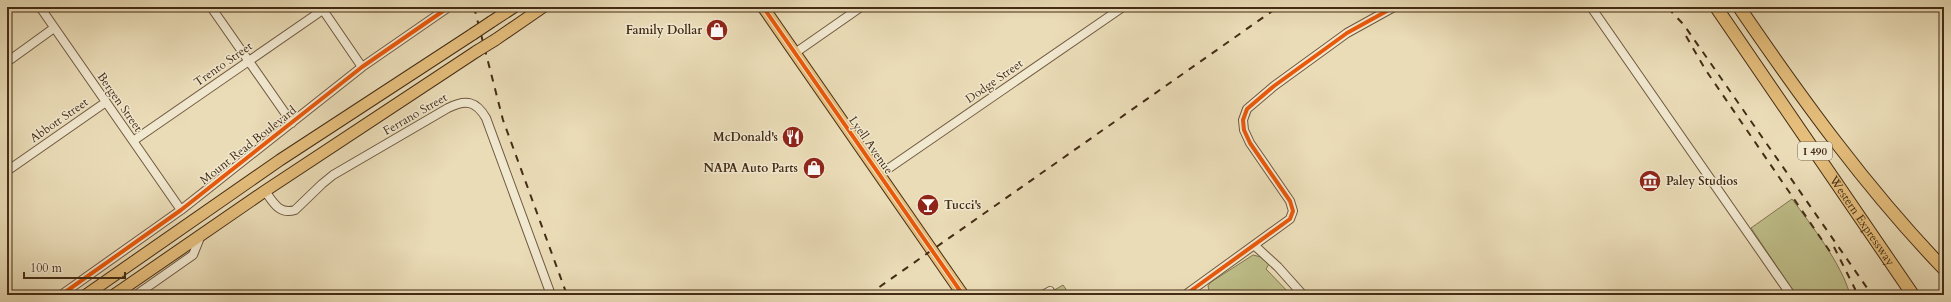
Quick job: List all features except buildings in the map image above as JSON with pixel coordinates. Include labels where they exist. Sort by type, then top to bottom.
[{"type":"highway","name":"Western Expressway","points":[[1716,7],[1913,295]]},
{"type":"highway","name":"Western Expressway","points":[[1739,7],[1837,144],[1887,205],[1944,270]]},
{"type":"main road","points":[[86,295],[280,160],[514,7]]},
{"type":"main road","points":[[114,295],[265,191],[543,7]]},
{"type":"main road","name":"Lyell Avenue","points":[[763,7],[963,295]]},
{"type":"main road","points":[[265,191],[267,180],[280,160]]},
{"type":"main road","points":[[232,194],[265,191]]},
{"type":"street","points":[[211,7],[292,123]]},
{"type":"street","points":[[795,53],[861,7]]},
{"type":"street","name":"Dodge Street","points":[[879,175],[1123,7]]},
{"type":"street","points":[[1184,295],[1290,219],[1293,211],[1290,201],[1250,142],[1244,130],[1243,120],[1246,109],[1274,86],[1341,38],[1394,7]]},
{"type":"street","points":[[1591,7],[1791,295]]},
{"type":"street","name":"Bergen Street","points":[[43,8],[54,28],[181,210]]},
{"type":"street","points":[[325,8],[362,67]]},
{"type":"street","name":"Trento Street","points":[[133,141],[325,8]]},
{"type":"street","name":"Mount Read Boulevard","points":[[61,295],[181,210],[362,67],[446,8]]},
{"type":"street","points":[[7,62],[54,28]]},
{"type":"street","name":"Abbott Street","points":[[7,171],[106,102]]},
{"type":"street","name":"Ferrano Street","points":[[265,191],[278,208],[283,211],[295,210],[322,184],[334,175],[448,108],[464,102],[473,104],[480,109],[486,118],[551,295]]},
{"type":"street","points":[[136,295],[193,254],[201,234]]},
{"type":"street","points":[[1254,245],[1278,267],[1303,295]]},
{"type":"green space","points":[[1792,199],[1833,258],[1846,283],[1850,295],[1796,295],[1751,228]]},
{"type":"green space","points":[[1253,255],[1261,257],[1269,264],[1266,269],[1291,295],[1210,295],[1208,286],[1211,282]]},
{"type":"green space","points":[[1063,285],[1070,295],[1050,295],[1051,292]]},
{"type":"railway","points":[[474,7],[503,120],[567,295]]},
{"type":"railway","points":[[868,295],[1278,7]]},
{"type":"railway","points":[[1668,8],[1684,25],[1872,295]]},
{"type":"railway","points":[[1686,36],[1705,69],[1833,256]]},
{"type":"railway","points":[[1834,247],[1855,289],[1856,295]]},
{"type":"cycle path","points":[[763,7],[963,295]]},
{"type":"cycle path","points":[[1185,295],[1290,219],[1293,211],[1290,201],[1250,143],[1244,130],[1243,120],[1247,109],[1274,86],[1347,33],[1394,7]]},
{"type":"cycle path","points":[[61,295],[181,210],[362,67],[446,9]]},
{"type":"place","name":"Family Dollar","points":[[717,30]]},
{"type":"place","name":"McDonald's","points":[[793,137]]},
{"type":"place","name":"NAPA Auto Parts","points":[[814,168]]},
{"type":"place","name":"Paley Studios","points":[[1650,181]]},
{"type":"place","name":"Tucci's","points":[[928,205]]}]
